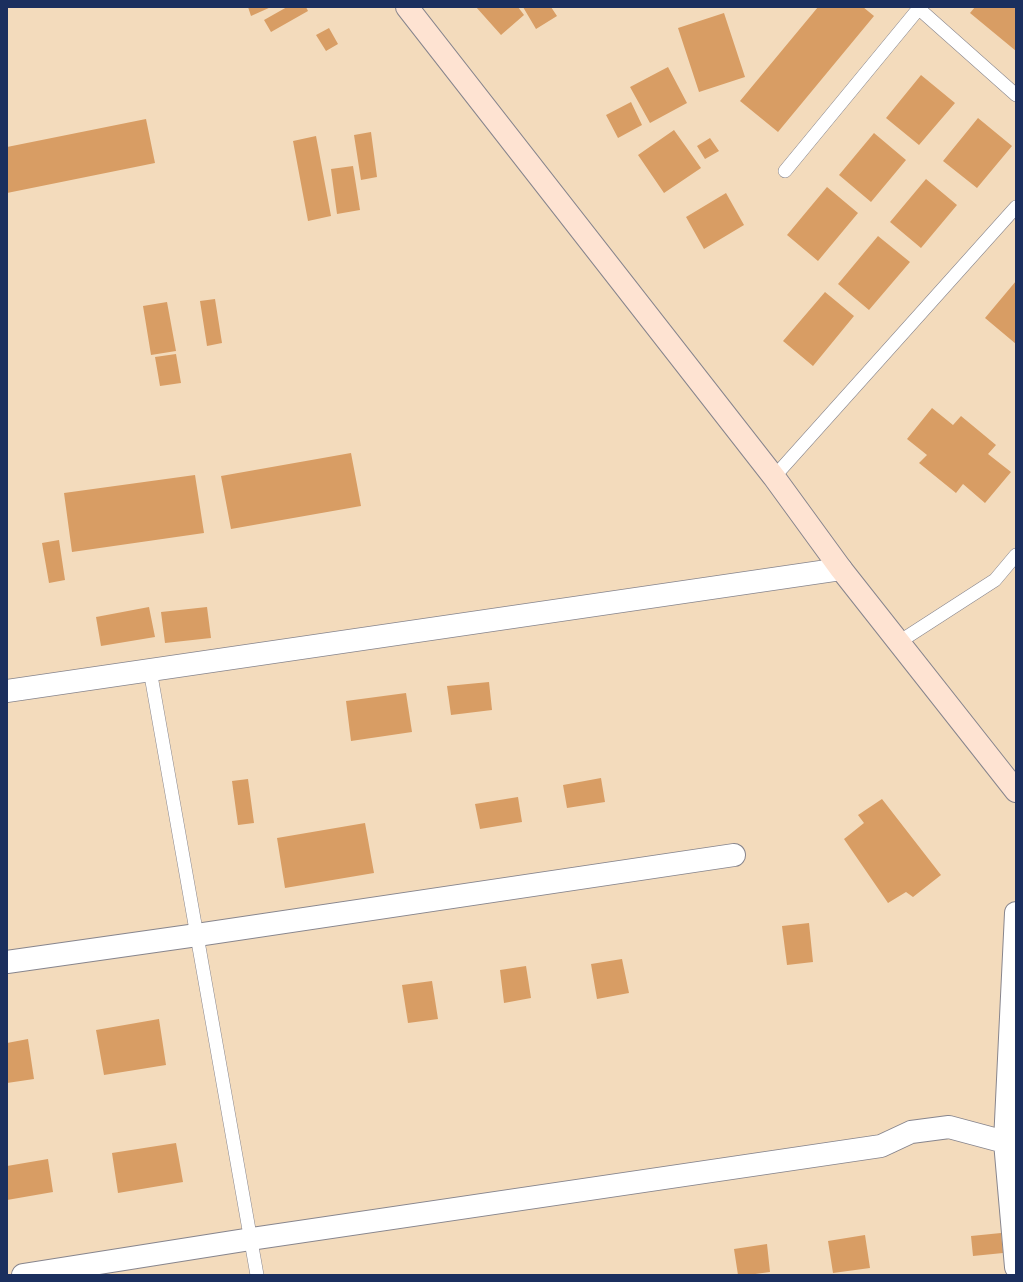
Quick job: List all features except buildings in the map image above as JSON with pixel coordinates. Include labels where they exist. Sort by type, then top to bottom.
[{"type":"main road","points":[[407,7],[774,477],[841,569],[1016,791]]},
{"type":"street","points":[[7,691],[841,569]]},
{"type":"street","points":[[7,962],[734,855]]},
{"type":"street","points":[[1016,913],[1005,1142],[1016,1267]]},
{"type":"street","points":[[22,1275],[251,1239],[882,1146],[912,1132],[949,1127],[1005,1142]]},
{"type":"lane","points":[[784,171],[918,8],[1016,95]]},
{"type":"lane","points":[[774,477],[1016,207]]},
{"type":"lane","points":[[899,642],[994,580],[1016,555]]},
{"type":"lane","points":[[150,670],[257,1275]]}]
